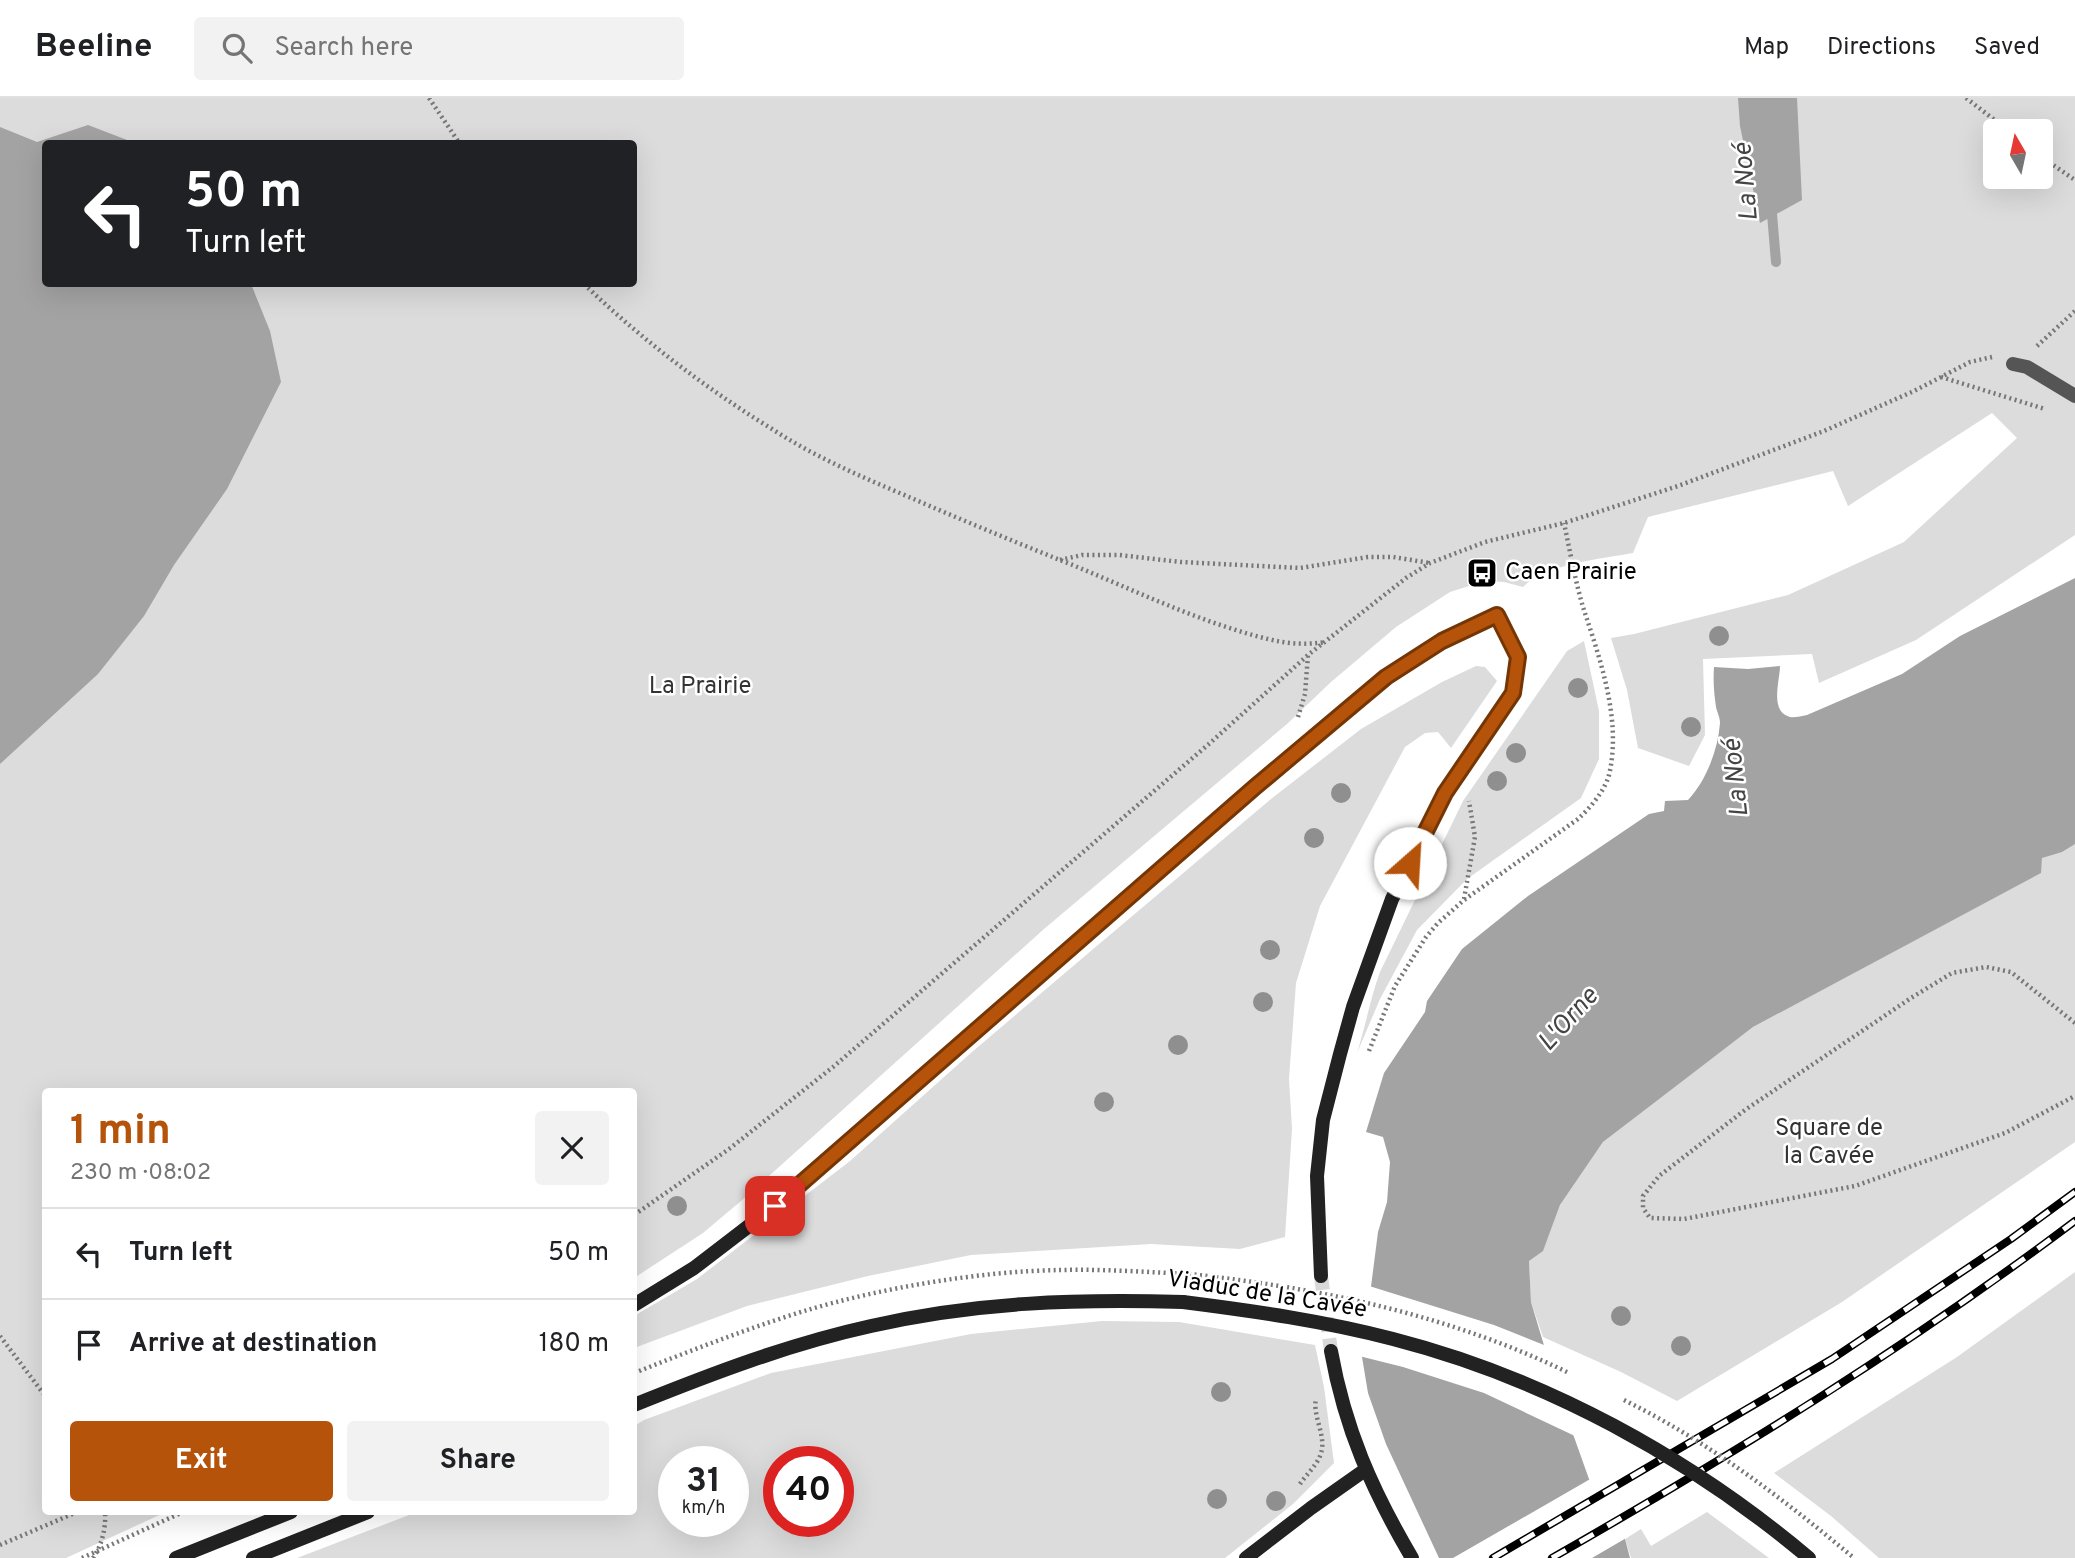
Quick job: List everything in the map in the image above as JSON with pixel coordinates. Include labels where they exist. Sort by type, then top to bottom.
[{"type":"main road","points":[[637,1303],[694,1268],[775,1206],[1255,787],[1386,677],[1442,641],[1497,615],[1518,657],[1513,693],[1445,793],[1392,899],[1353,1007],[1323,1120],[1317,1176],[1321,1276]]},
{"type":"main road","name":"Viaduc de la Cavée","points":[[637,1404],[813,1340],[885,1323],[997,1306],[1069,1300],[1183,1302],[1296,1318],[1394,1339],[1481,1367],[1597,1418],[1673,1460],[1748,1510],[1809,1558]]},
{"type":"main road","points":[[1331,1351],[1338,1388],[1365,1470],[1412,1558]]},
{"type":"main road","points":[[1246,1558],[1365,1470]]},
{"type":"main road","points":[[176,1558],[284,1515]]},
{"type":"main road","points":[[253,1558],[360,1515]]},
{"type":"street","points":[[2013,364],[2027,368],[2075,396]]},
{"type":"path","points":[[429,98],[457,140]]},
{"type":"path","points":[[1966,98],[1993,119]]},
{"type":"path","points":[[2053,165],[2075,180]]},
{"type":"path","points":[[587,287],[656,349],[773,430],[849,471],[1202,618],[1291,644],[1326,642]]},
{"type":"path","points":[[2034,349],[2075,311]]},
{"type":"path","points":[[637,1213],[729,1149],[833,1067],[1210,743],[1308,655],[1376,600],[1430,564],[1485,542],[1564,523],[1668,489],[1812,435],[1914,391],[1970,362],[1995,357]]},
{"type":"path","points":[[1941,377],[2055,413]]},
{"type":"path","points":[[1365,1060],[1395,986],[1432,930],[1464,900],[1578,819],[1589,809],[1608,777],[1612,747],[1604,678],[1564,523]]},
{"type":"path","points":[[1059,560],[1082,555],[1119,555],[1181,562],[1300,568],[1368,557],[1393,556],[1430,564]]},
{"type":"path","points":[[1463,768],[1475,837],[1464,900]]},
{"type":"path","points":[[2075,1023],[2004,969],[1977,967],[1952,973],[1899,1006],[1710,1136],[1650,1185],[1643,1196],[1643,1208],[1650,1218],[1684,1219],[1855,1186],[2005,1133],[2075,1096]]},
{"type":"path","points":[[0,1336],[42,1391]]},
{"type":"path","points":[[1298,1489],[1320,1455],[1322,1443],[1315,1408],[1318,1396]]},
{"type":"path","points":[[0,1545],[70,1515]]},
{"type":"path","points":[[93,1558],[98,1551],[106,1523],[105,1515]]},
{"type":"path","points":[[82,1558],[176,1515]]},
{"type":"green space","name":"La Prairie","points":[[0,98],[2075,98],[2075,535],[1916,640],[1819,683],[1812,654],[1703,659],[1705,735],[1689,766],[1638,748],[1627,690],[1611,638],[1788,595],[1904,542],[2017,438],[1992,413],[1848,506],[1833,471],[1648,517],[1633,553],[1559,568],[1533,579],[1523,587],[1485,581],[1450,592],[1396,627],[1331,682],[1287,724],[1044,929],[703,1233],[637,1276],[637,1088],[42,1088],[42,1515],[159,1515],[66,1558],[0,1558]]},
{"type":"green space","points":[[1584,641],[1599,711],[1599,759],[1581,798],[1467,879],[1417,930],[1380,999],[1357,1053],[1380,972],[1463,801],[1567,651]]},
{"type":"green space","points":[[1476,666],[1485,667],[1497,681],[1451,748],[1438,732],[1425,733],[1405,747],[1320,906],[1296,983],[1289,1079],[1292,1129],[1285,1237],[1240,1249],[1151,1244],[971,1255],[868,1276],[747,1306],[637,1347],[637,1314],[697,1279],[850,1161],[972,1052],[1271,799],[1361,729],[1442,682]]},
{"type":"green space","name":"Square de la Cavée","points":[[2075,844],[2075,1142],[1842,1302],[1677,1401],[1543,1337],[1531,1302],[1529,1261],[1543,1250],[1560,1205],[1603,1142],[1753,1027],[2040,873],[2042,858]]},
{"type":"green space","points":[[2075,1272],[2075,1558],[1879,1558],[1831,1516],[1774,1473],[1957,1357]]},
{"type":"green space","points":[[1102,1321],[1179,1322],[1315,1345],[1324,1387],[1334,1463],[1293,1504],[1225,1558],[297,1558],[409,1515],[637,1515],[637,1424],[771,1373],[971,1334]]},
{"type":"green space","points":[[1707,1512],[1769,1558],[1631,1558],[1625,1539],[1641,1529],[1651,1546]]},
{"type":"water","points":[[1738,98],[1797,98],[1802,200],[1760,223],[1740,126]]},
{"type":"water","points":[[88,125],[127,140],[43,140]]},
{"type":"water","points":[[0,127],[37,142],[42,140],[42,287],[252,287],[270,331],[281,382],[227,489],[174,565],[144,616],[98,674],[0,764]]},
{"type":"water","name":"L'Orne","points":[[2075,578],[2075,844],[2062,852],[2042,858],[2041,873],[1753,1027],[1603,1142],[1560,1205],[1543,1251],[1529,1261],[1531,1302],[1558,1392],[1589,1479],[1625,1539],[1630,1558],[1439,1558],[1386,1444],[1368,1393],[1362,1357],[1378,1232],[1387,1202],[1390,1162],[1383,1137],[1366,1132],[1384,1073],[1425,1012],[1427,1001],[1462,949],[1528,896],[1649,814],[1664,811],[1665,801],[1688,800],[1706,774],[1719,733],[1714,667],[1748,669],[1780,666],[1777,695],[1780,709],[1790,717],[1807,715],[1902,674],[1960,636]]},
{"type":"pier","points":[[1366,1285],[1494,1325],[1549,1347],[1577,1437],[1484,1393],[1359,1356],[1358,1302]]},
{"type":"pier","points":[[1592,1478],[1628,1537],[1592,1558],[1453,1558]]},
{"type":"waterway","name":"La Noé","points":[[1771,202],[1776,262]]},
{"type":"tunnel","points":[[1321,1276],[1331,1351]]},
{"type":"railway","points":[[1493,1558],[1832,1359],[2011,1239],[2075,1192]]},
{"type":"railway","points":[[1552,1558],[1819,1398],[1949,1312],[2075,1221]]},
{"type":"place","name":"Caen Prairie","points":[[1482,573]]},
{"type":"route","points":[[775,1206],[1255,787],[1386,677],[1442,641],[1497,615],[1518,657],[1513,693],[1445,793],[1410,863]]}]
